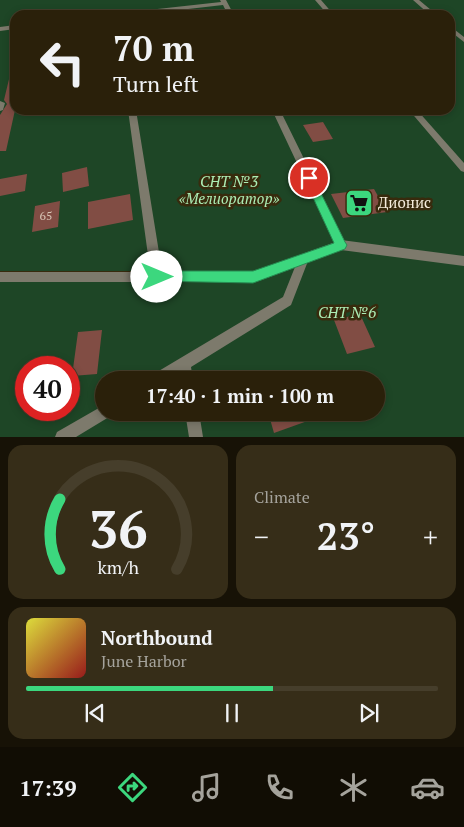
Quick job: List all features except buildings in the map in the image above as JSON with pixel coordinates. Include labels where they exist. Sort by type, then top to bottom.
[{"type":"street","points":[[318,0],[327,10]]},
{"type":"street","points":[[416,0],[428,10]]},
{"type":"street","points":[[161,10],[224,2]]},
{"type":"street","points":[[133,115],[157,277]]},
{"type":"street","points":[[278,115],[341,245]]},
{"type":"street","points":[[417,115],[464,169]]},
{"type":"street","points":[[0,277],[253,277],[302,261],[341,245],[464,261]]},
{"type":"street","points":[[172,371],[287,302],[302,261]]},
{"type":"street","points":[[184,364],[185,371]]},
{"type":"street","points":[[62,437],[95,417]]},
{"type":"street","points":[[193,421],[196,437]]},
{"type":"green space","points":[[0,0],[464,0],[464,437],[0,437],[0,276],[216,271],[0,271]]},
{"type":"place","name":"Дионис","points":[[359,203]]},
{"type":"route","points":[[157,277],[253,277],[302,261],[341,245],[309,178]]},
{"type":"park label","name":"СНТ №3 «Мелиоратор»","points":[[229,190]]},
{"type":"park label","name":"СНТ №6","points":[[347,313]]}]
